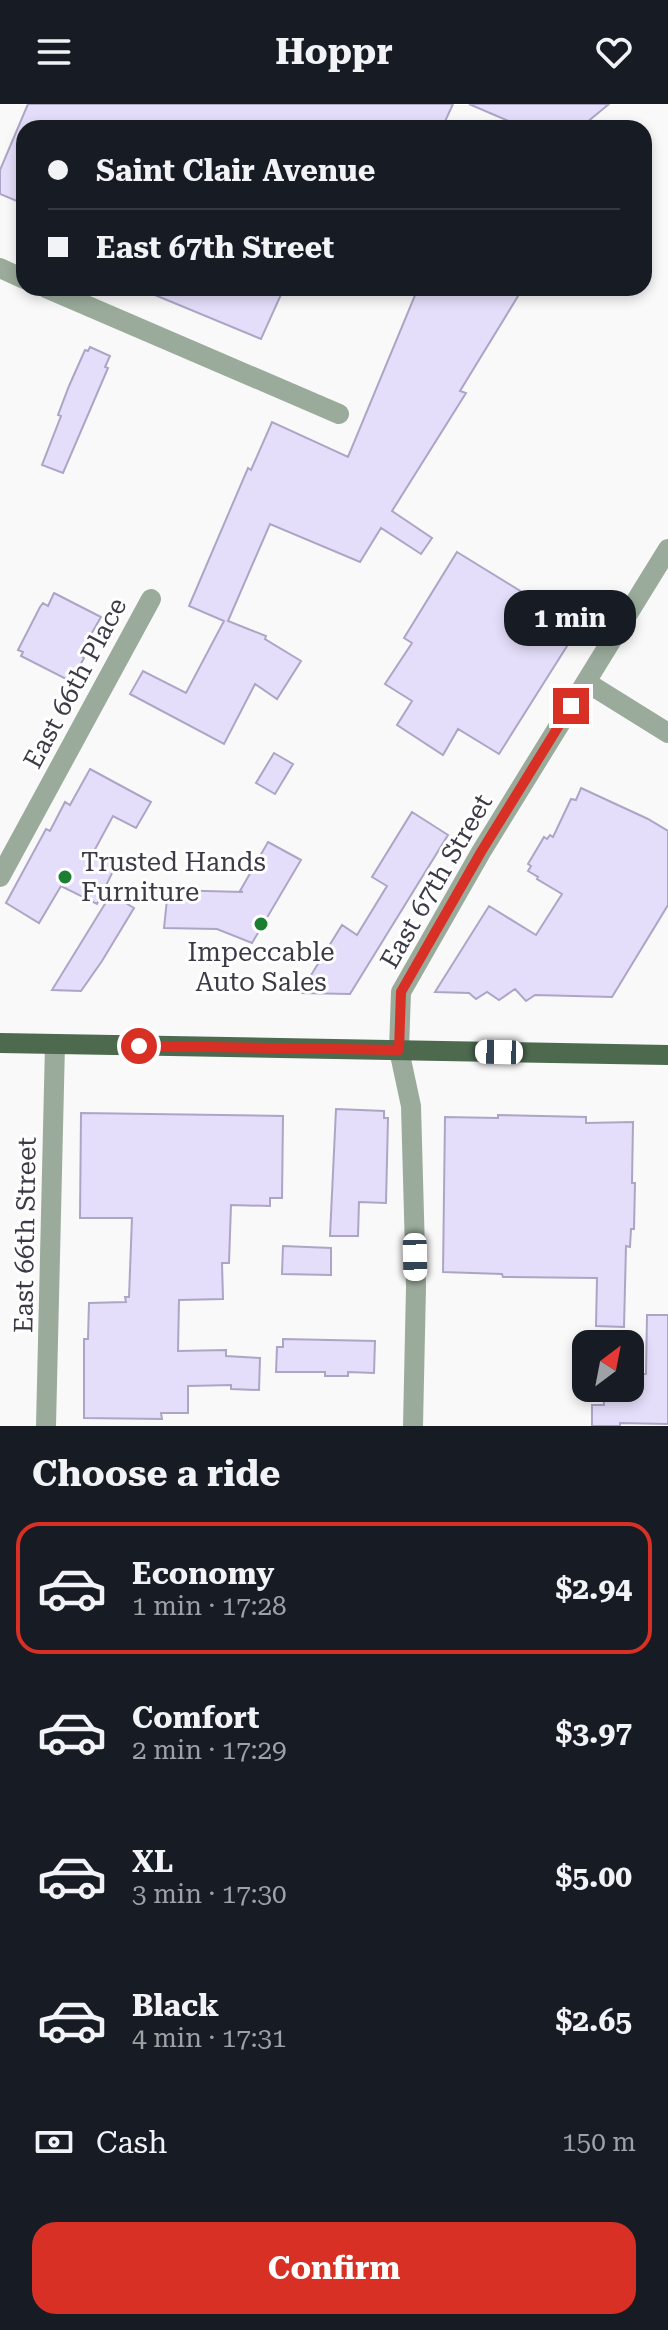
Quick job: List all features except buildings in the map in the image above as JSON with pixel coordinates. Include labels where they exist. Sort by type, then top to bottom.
[{"type":"main road","points":[[0,1043],[668,1055]]},
{"type":"street","points":[[65,296],[339,414]]},
{"type":"street","name":"East 67th Street","points":[[413,1426],[416,1287],[411,1106],[399,1050],[401,992],[481,852],[668,549]]},
{"type":"street","name":"East 66th Place","points":[[0,877],[151,599]]},
{"type":"street","points":[[586,682],[668,733]]},
{"type":"street","name":"East 66th Street","points":[[46,1426],[55,1044]]},
{"type":"place","name":"Trusted Hands Furniture","points":[[65,877]]},
{"type":"place","name":"Impeccable Auto Sales","points":[[261,924]]},
{"type":"route","points":[[139,1046],[399,1050],[401,992],[481,852],[571,706]]}]
